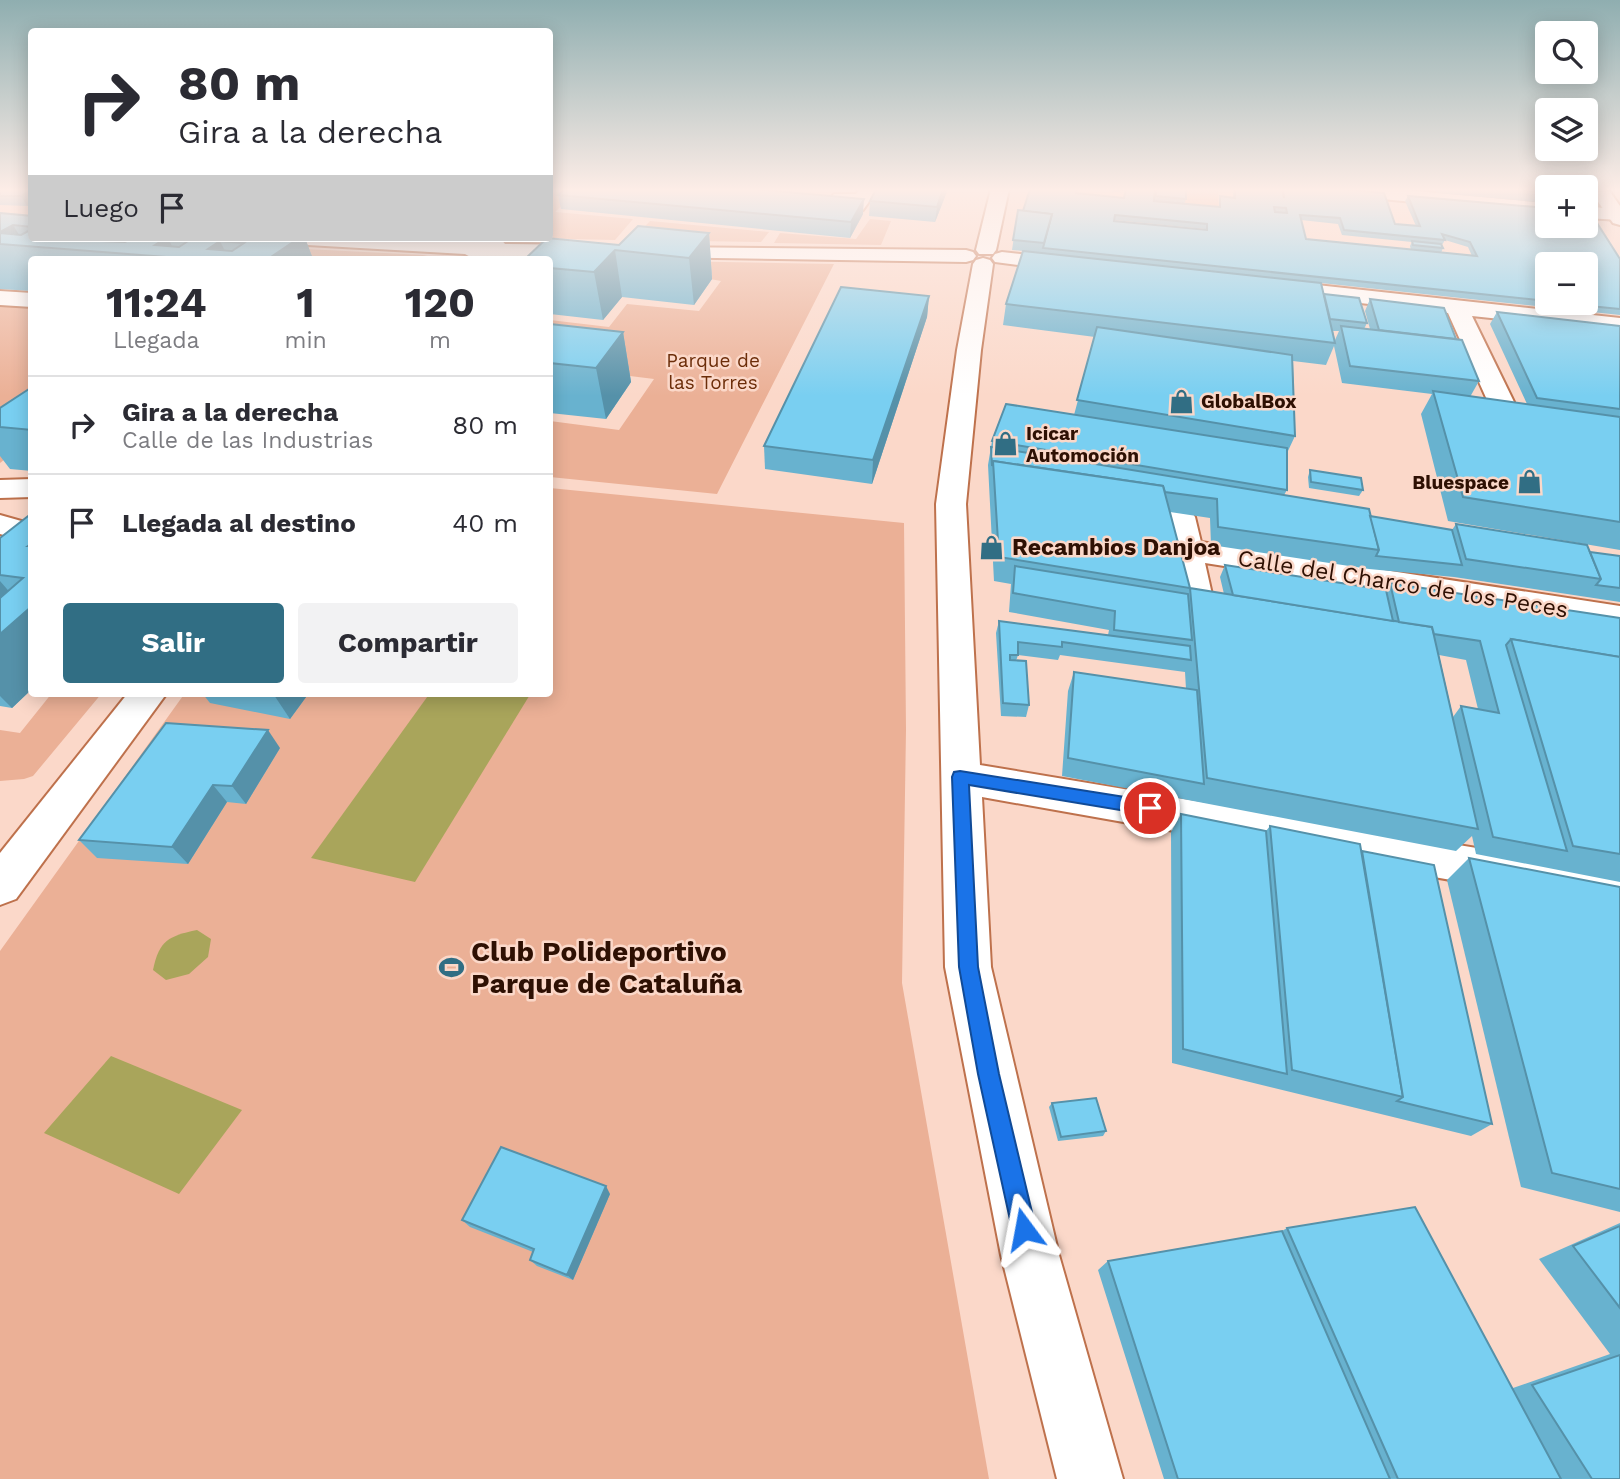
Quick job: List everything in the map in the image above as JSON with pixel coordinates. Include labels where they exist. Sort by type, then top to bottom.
[{"type":"street","points":[[984,258],[969,350],[951,504],[968,967],[1030,1255],[1090,1479]]},
{"type":"street","points":[[994,258],[1092,268]]},
{"type":"street","points":[[1254,286],[1620,326]]},
{"type":"street","points":[[0,298],[28,300]]},
{"type":"street","points":[[1457,308],[1500,402]]},
{"type":"street","points":[[0,489],[28,488]]},
{"type":"street","points":[[1180,517],[1196,599]]},
{"type":"street","points":[[0,524],[28,533]]},
{"type":"street","name":"Calle del Charco de los Peces","points":[[1187,550],[1620,617]]},
{"type":"street","points":[[0,886],[146,697]]},
{"type":"street","points":[[960,777],[1454,860],[1620,891]]},
{"type":"green space","name":"Parque de las Torres","points":[[615,260],[834,264],[717,494],[553,477],[553,421],[619,430],[654,379],[553,366],[553,320],[609,327],[627,304],[699,311],[721,281],[710,279],[712,274]]},
{"type":"green space","points":[[0,303],[28,305],[28,441],[0,463]]},
{"type":"green space","name":"Club Polideportivo Parque de Cataluña","points":[[553,488],[904,523],[906,730],[902,983],[989,1479],[0,1479],[0,951],[182,697],[553,697]]},
{"type":"green space","points":[[49,697],[99,697],[33,776],[0,781],[0,730],[20,733]]},
{"type":"shaded area","points":[[427,697],[529,697],[415,882],[311,858]]},
{"type":"shaded area","points":[[197,930],[211,939],[208,957],[189,974],[166,980],[153,970],[158,952],[167,941]]},
{"type":"shaded area","points":[[111,1056],[242,1110],[179,1194],[44,1133]]},
{"type":"building","points":[[553,258],[607,258],[594,272],[553,268]]},
{"type":"building","points":[[1021,258],[1088,258],[1321,283],[1335,343],[1006,304]]},
{"type":"building","points":[[1138,258],[1535,258],[1535,300]]},
{"type":"building","points":[[1598,258],[1620,259],[1620,309],[1598,307]]},
{"type":"building","points":[[841,287],[929,296],[873,460],[764,446]]},
{"type":"building","points":[[1324,294],[1359,298],[1367,323],[1330,319]]},
{"type":"building","points":[[1370,299],[1444,308],[1456,339],[1379,330]]},
{"type":"building","points":[[1497,312],[1620,326],[1620,409],[1537,398]]},
{"type":"building","points":[[553,324],[623,332],[596,368],[553,363]]},
{"type":"building","points":[[1341,326],[1462,340],[1479,381],[1350,366]]},
{"type":"building","name":"GlobalBox","points":[[1097,327],[1292,355],[1295,436],[1077,400]]},
{"type":"building","points":[[28,390],[28,430],[0,427],[0,408]]},
{"type":"building","name":"Bluespace","points":[[1433,391],[1620,417],[1620,522],[1463,497]]},
{"type":"building","points":[[1006,404],[1287,448],[1287,490],[992,441]]},
{"type":"building","points":[[991,447],[1369,509],[1379,550],[1218,527],[1217,499],[1165,492],[1163,486],[993,461],[992,466]]},
{"type":"building","points":[[993,461],[1163,486],[1190,588],[999,557]]},
{"type":"building","points":[[1310,470],[1361,478],[1363,490],[1311,482]]},
{"type":"building","points":[[28,516],[28,610],[0,634],[0,598],[23,578],[0,575],[0,538]]},
{"type":"building","points":[[1370,516],[1452,530],[1462,565],[1376,556],[1379,550]]},
{"type":"building","points":[[1456,524],[1587,545],[1601,579],[1466,559]]},
{"type":"building","points":[[1590,552],[1620,556],[1620,588],[1596,585],[1601,579]]},
{"type":"building","points":[[1225,565],[1386,590],[1393,621],[1233,595]]},
{"type":"building","points":[[1015,566],[1188,594],[1192,640],[1114,630],[1115,611],[1013,593]]},
{"type":"building","points":[[1390,583],[1620,618],[1620,657],[1511,639],[1506,645],[1567,851],[1493,837],[1461,706],[1499,713],[1480,641],[1434,634],[1432,627],[1399,622]]},
{"type":"building","points":[[1190,588],[1432,627],[1478,829],[1207,778]]},
{"type":"building","points":[[999,621],[1190,646],[1191,660],[1062,642],[1062,647],[1018,642],[1018,655],[1010,655],[1010,660],[1026,661],[1029,705],[1003,703]]},
{"type":"building","points":[[1511,639],[1620,657],[1620,854],[1573,846]]},
{"type":"building","points":[[1074,672],[1197,690],[1204,784],[1068,758]]},
{"type":"building","points":[[166,723],[268,730],[232,786],[213,785],[172,847],[79,840]]},
{"type":"building","points":[[1181,814],[1266,831],[1287,1074],[1183,1049]]},
{"type":"building","points":[[1270,826],[1360,844],[1403,1097],[1292,1070]]},
{"type":"building","points":[[1362,851],[1434,865],[1492,1124],[1397,1101],[1403,1097]]},
{"type":"building","points":[[1469,858],[1620,887],[1620,1189],[1552,1173]]},
{"type":"building","points":[[1096,1098],[1106,1131],[1061,1137],[1052,1103]]},
{"type":"building","points":[[501,1147],[606,1186],[567,1275],[530,1260],[534,1249],[462,1220]]},
{"type":"building","points":[[1415,1207],[1561,1479],[1398,1479],[1287,1228]]},
{"type":"building","points":[[1620,1226],[1620,1308],[1573,1246]]},
{"type":"building","points":[[1282,1231],[1390,1479],[1178,1479],[1108,1261]]},
{"type":"building","points":[[1620,1355],[1620,1479],[1592,1479],[1532,1385]]},
{"type":"place","name":"GlobalBox","points":[[1181,401]]},
{"type":"place","name":"Icicar Automoción","points":[[1006,444]]},
{"type":"place","name":"Bluespace","points":[[1529,482]]},
{"type":"place","name":"Recambios Danjoa","points":[[992,547]]},
{"type":"place","name":"Club Polideportivo Parque de Cataluña","points":[[451,967]]},
{"type":"route","points":[[1024,1229],[968,967],[960,777],[1150,808]]}]
